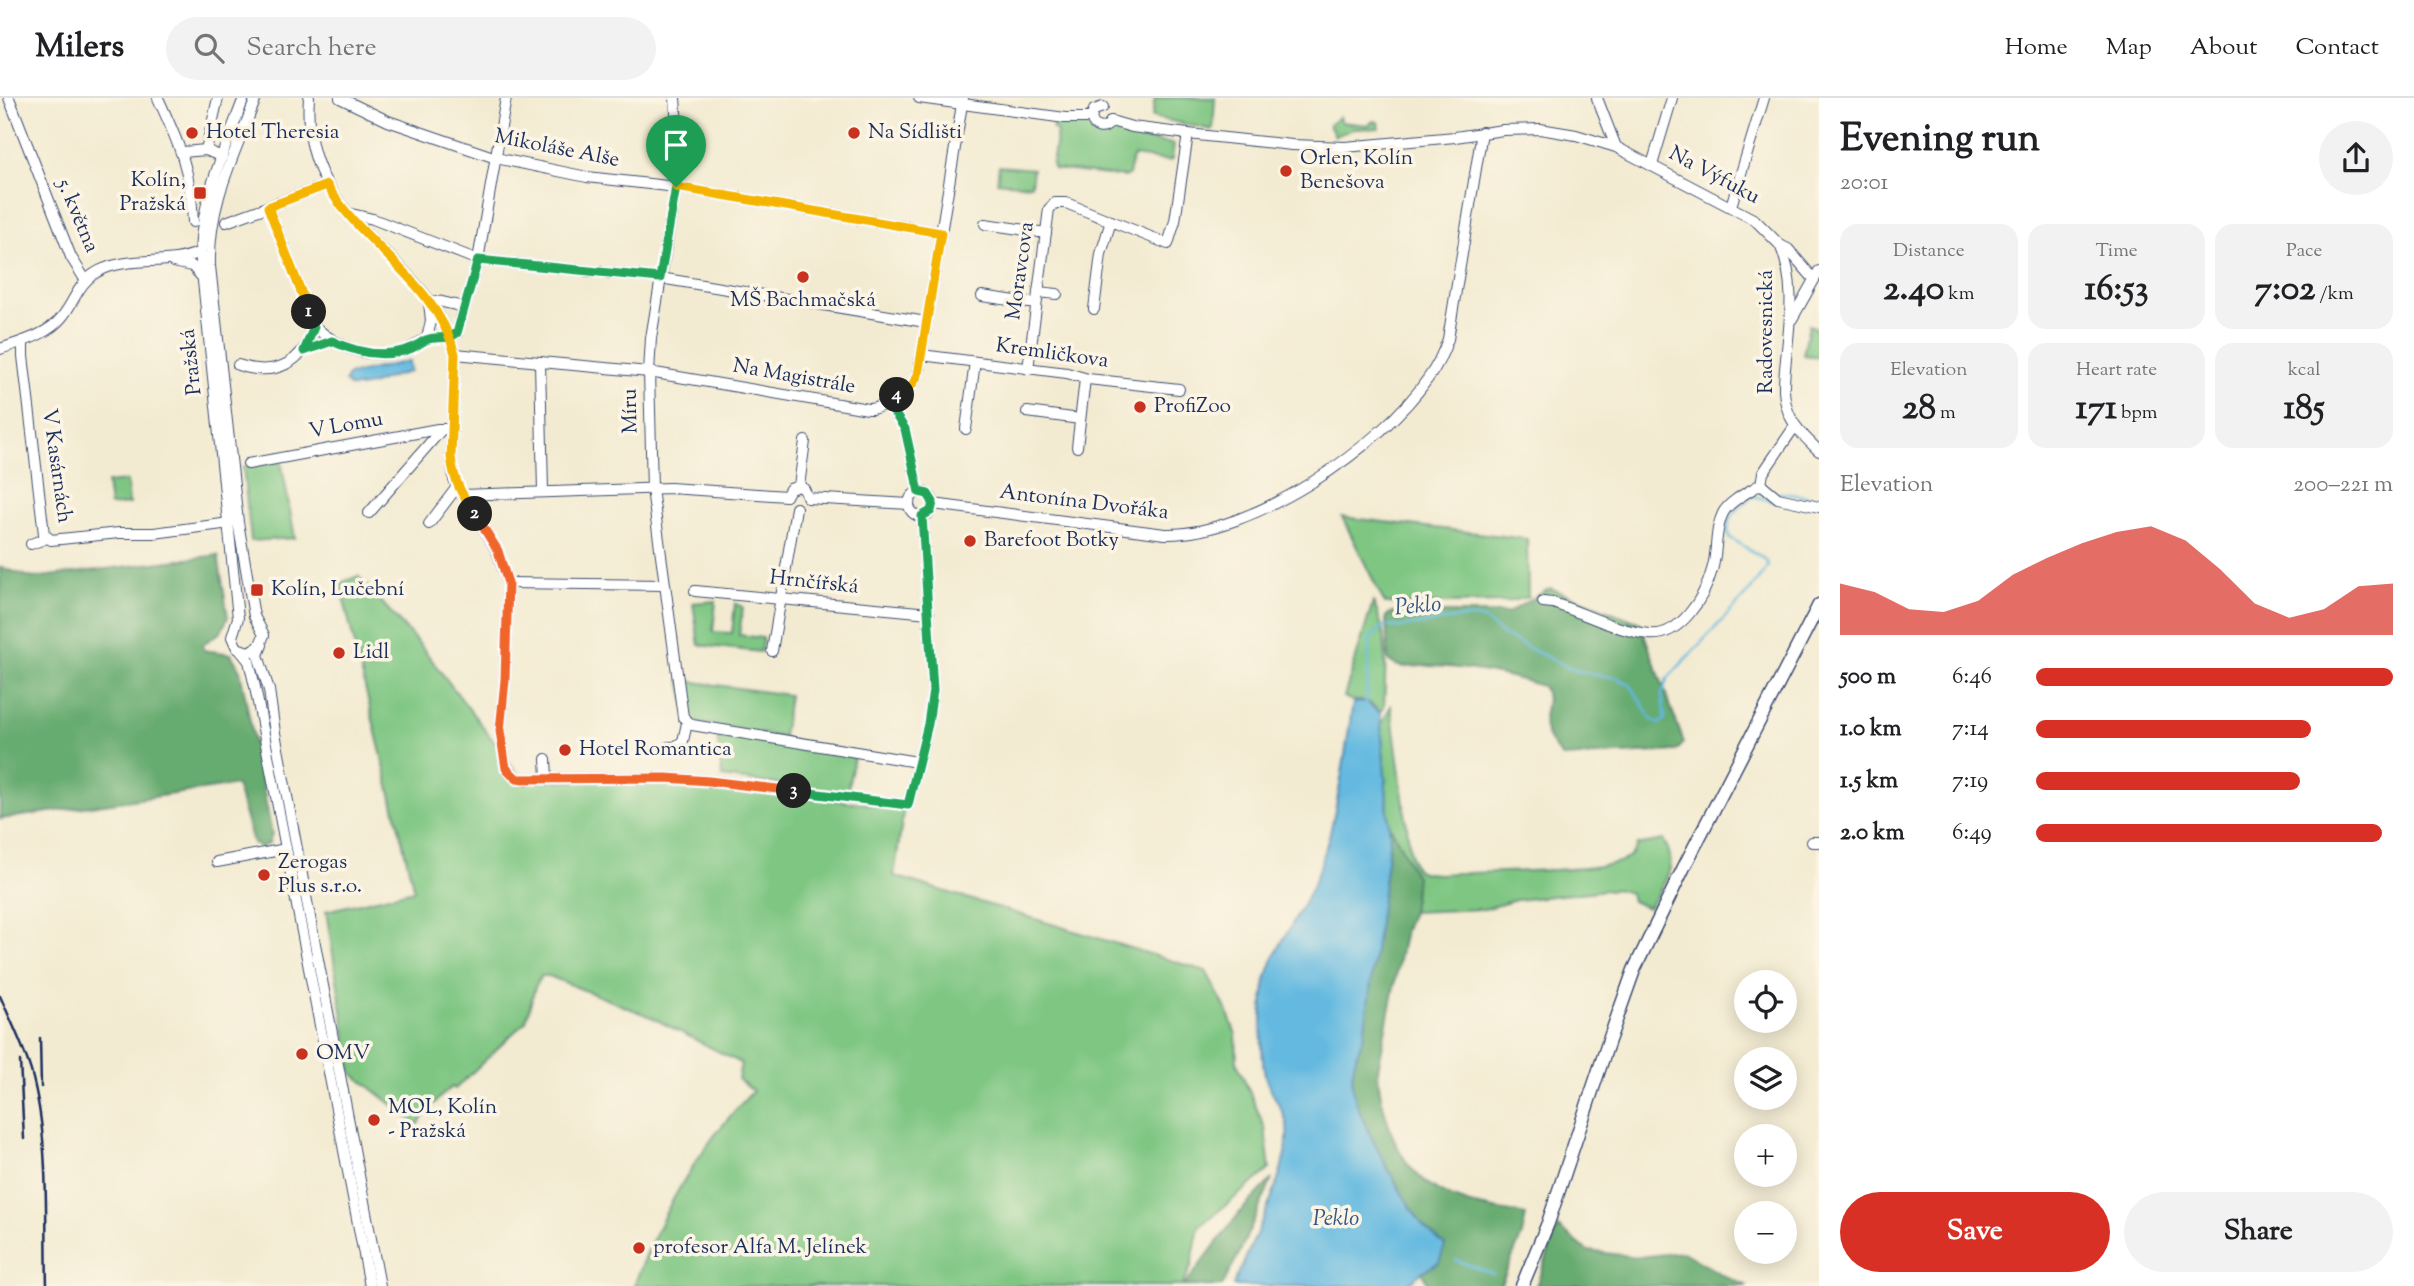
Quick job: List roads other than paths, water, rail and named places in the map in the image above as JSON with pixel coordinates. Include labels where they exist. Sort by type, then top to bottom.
[{"type":"main road","points":[[1522,1286],[1548,1223],[1629,983],[1685,865],[1819,605]]},
{"type":"street","name":"5. května","points":[[9,98],[71,257],[86,281],[98,271],[112,266],[200,253]]},
{"type":"street","points":[[158,98],[183,152],[190,182],[193,222]]},
{"type":"street","points":[[206,149],[218,98]]},
{"type":"street","name":"Pražská","points":[[235,627],[238,618],[230,523],[200,253],[205,209],[244,98]]},
{"type":"street","name":"Pražská","points":[[256,98],[216,204],[209,240],[238,522],[254,616],[259,625]]},
{"type":"street","points":[[309,98],[312,139],[327,185],[347,213],[414,282],[451,338],[455,354],[447,429],[451,457],[460,491],[498,551],[508,583],[505,680],[500,731],[506,768],[517,779],[666,778],[908,805],[928,724],[933,690],[922,516]]},
{"type":"street","name":"Mikoláše Alše","points":[[341,98],[388,121],[496,158],[587,177],[676,187],[941,233]]},
{"type":"street","points":[[268,207],[314,327],[332,341],[360,352],[382,354],[409,349],[427,338],[451,338],[457,333],[478,260],[506,98]]},
{"type":"street","name":"Míru","points":[[675,98],[679,156],[651,338],[649,372],[652,489],[683,717],[687,723]]},
{"type":"street","points":[[919,98],[1070,119],[1091,118]]},
{"type":"street","points":[[1597,98],[1616,148]]},
{"type":"street","points":[[1652,165],[1672,98]]},
{"type":"street","points":[[1731,206],[1764,98]]},
{"type":"street","name":"Na Magistrále","points":[[455,354],[649,372],[875,409],[915,382],[963,102]]},
{"type":"street","points":[[1103,102],[1110,112],[1111,121],[1106,127],[1100,128],[1093,124],[1091,118],[1094,110],[1103,102]]},
{"type":"street","name":"Na Výfuku","points":[[1111,121],[1132,127],[1188,134],[1292,145],[1345,147],[1503,130],[1540,130],[1576,135],[1616,148],[1731,206],[1764,227],[1780,245],[1816,275]]},
{"type":"street","name":"Antonína Dvořáka","points":[[933,504],[1176,534],[1193,533],[1224,526],[1287,497],[1336,467],[1381,430],[1428,380],[1440,360],[1448,339],[1482,132]]},
{"type":"street","name":"Moravcova","points":[[1028,369],[1049,209],[1060,202],[1168,244],[1175,221],[1188,134]]},
{"type":"street","points":[[183,152],[206,149],[222,157]]},
{"type":"street","points":[[226,222],[327,185]]},
{"type":"street","points":[[347,213],[373,219],[478,260],[660,278],[926,322]]},
{"type":"street","points":[[1094,309],[1101,254],[1111,221]]},
{"type":"street","points":[[985,224],[1046,233]]},
{"type":"street","points":[[209,240],[200,253],[210,267]]},
{"type":"street","name":"Radovesnická","points":[[1780,245],[1791,278],[1783,395],[1795,426],[1819,451]]},
{"type":"street","name":"5. května","points":[[155,260],[189,264],[202,278]]},
{"type":"street","points":[[1790,323],[1816,275]]},
{"type":"street","points":[[0,349],[40,334],[56,324],[67,310],[77,289],[86,281]]},
{"type":"street","points":[[1038,292],[1057,294]]},
{"type":"street","points":[[982,296],[1036,304]]},
{"type":"street","points":[[429,302],[438,301],[464,307]]},
{"type":"street","points":[[427,338],[431,321],[429,302]]},
{"type":"street","points":[[238,365],[253,369],[281,367],[294,361],[304,351],[314,327]]},
{"type":"street","name":"V Kasárnách","points":[[23,341],[44,534],[47,538],[51,540],[119,533],[154,533],[230,523]]},
{"type":"street","points":[[304,351],[332,341]]},
{"type":"street","name":"Kremličkova","points":[[921,355],[1067,373],[1085,379],[1179,389]]},
{"type":"street","points":[[540,362],[543,491]]},
{"type":"street","points":[[966,429],[975,362]]},
{"type":"street","points":[[1077,447],[1085,379]]},
{"type":"street","points":[[887,402],[905,429],[919,492]]},
{"type":"street","points":[[1027,412],[1080,419]]},
{"type":"street","points":[[1543,602],[1553,603],[1629,631],[1651,635],[1667,631],[1679,624],[1695,607],[1713,570],[1718,525],[1724,509],[1761,484],[1763,473],[1795,426]]},
{"type":"street","points":[[369,513],[447,429]]},
{"type":"street","name":"V Lomu","points":[[248,464],[447,429]]},
{"type":"street","points":[[799,486],[805,441]]},
{"type":"street","points":[[1761,484],[1777,497],[1819,507]]},
{"type":"street","points":[[796,508],[788,502],[786,496],[790,489],[799,486]]},
{"type":"street","points":[[799,486],[804,489],[808,498]]},
{"type":"street","points":[[429,524],[460,491],[652,489],[786,496]]},
{"type":"street","points":[[919,492],[929,494],[933,504],[931,511],[922,516],[914,513],[909,504],[912,496],[919,492]]},
{"type":"street","points":[[808,498],[909,504]]},
{"type":"street","points":[[796,508],[804,506],[808,498]]},
{"type":"street","points":[[772,651],[796,508]]},
{"type":"street","points":[[31,544],[47,538]]},
{"type":"street","points":[[508,583],[665,585]]},
{"type":"street","name":"Hrnčířská","points":[[695,591],[929,613]]},
{"type":"street","points":[[370,1286],[252,673],[246,656],[232,640],[235,627],[245,621],[259,625],[263,632],[263,643],[258,655],[269,690],[380,1286]]},
{"type":"street","points":[[239,650],[251,652],[263,643]]},
{"type":"street","points":[[667,747],[675,747],[683,741],[687,723],[917,762]]},
{"type":"street","points":[[546,759],[547,778]]},
{"type":"street","points":[[217,862],[286,849]]},
{"type":"water","points":[[409,361],[410,371],[374,384],[350,387],[345,382],[348,375]]},
{"type":"water","name":"Peklo","points":[[1365,702],[1380,713],[1390,837],[1364,1035],[1353,1068],[1353,1088],[1362,1118],[1392,1177],[1423,1226],[1445,1245],[1439,1262],[1405,1286],[1233,1286],[1277,1184],[1287,1142],[1286,1119],[1264,1072],[1262,1014],[1267,976],[1277,951],[1315,880],[1329,838],[1353,703]]},
{"type":"waterway","name":"Peklo","points":[[1778,495],[1781,493],[1819,498]]},
{"type":"waterway","name":"Peklo","points":[[1366,706],[1370,638],[1384,626],[1400,627],[1459,618],[1482,618],[1503,635],[1573,670],[1617,678],[1630,684],[1652,720],[1659,724],[1665,719],[1662,695],[1667,679],[1749,592],[1768,566],[1766,560],[1729,537],[1731,519],[1753,496],[1776,502]]},
{"type":"waterway","points":[[1456,1260],[1493,1274]]},
{"type":"railway","points":[[0,996],[31,1071],[37,1097],[44,1150],[47,1286]]},
{"type":"railway","points":[[40,1038],[41,1087]]},
{"type":"railway","points":[[20,1061],[24,1139]]},
{"type":"place","name":"Hotel Theresia","points":[[192,133]]},
{"type":"place","name":"Na Sídlišti","points":[[854,133]]},
{"type":"place","name":"Orlen, Kolín Benešova","points":[[1286,171]]},
{"type":"place","name":"Kolín, Pražská","points":[[200,193]]},
{"type":"place","name":"MŠ Bachmačská","points":[[803,277]]},
{"type":"place","name":"ProfiZoo","points":[[1140,407]]},
{"type":"place","name":"Barefoot Botky","points":[[970,541]]},
{"type":"place","name":"Kolín, Lučební","points":[[257,590]]},
{"type":"place","name":"Lidl","points":[[339,653]]},
{"type":"place","name":"Hotel Romantica","points":[[565,750]]},
{"type":"place","name":"Zerogas Plus s.r.o.","points":[[264,875]]},
{"type":"place","name":"OMV","points":[[302,1054]]},
{"type":"place","name":"MOL, Kolín - Pražská","points":[[374,1120]]},
{"type":"place","name":"profesor Alfa M. Jelínek","points":[[639,1248]]}]
